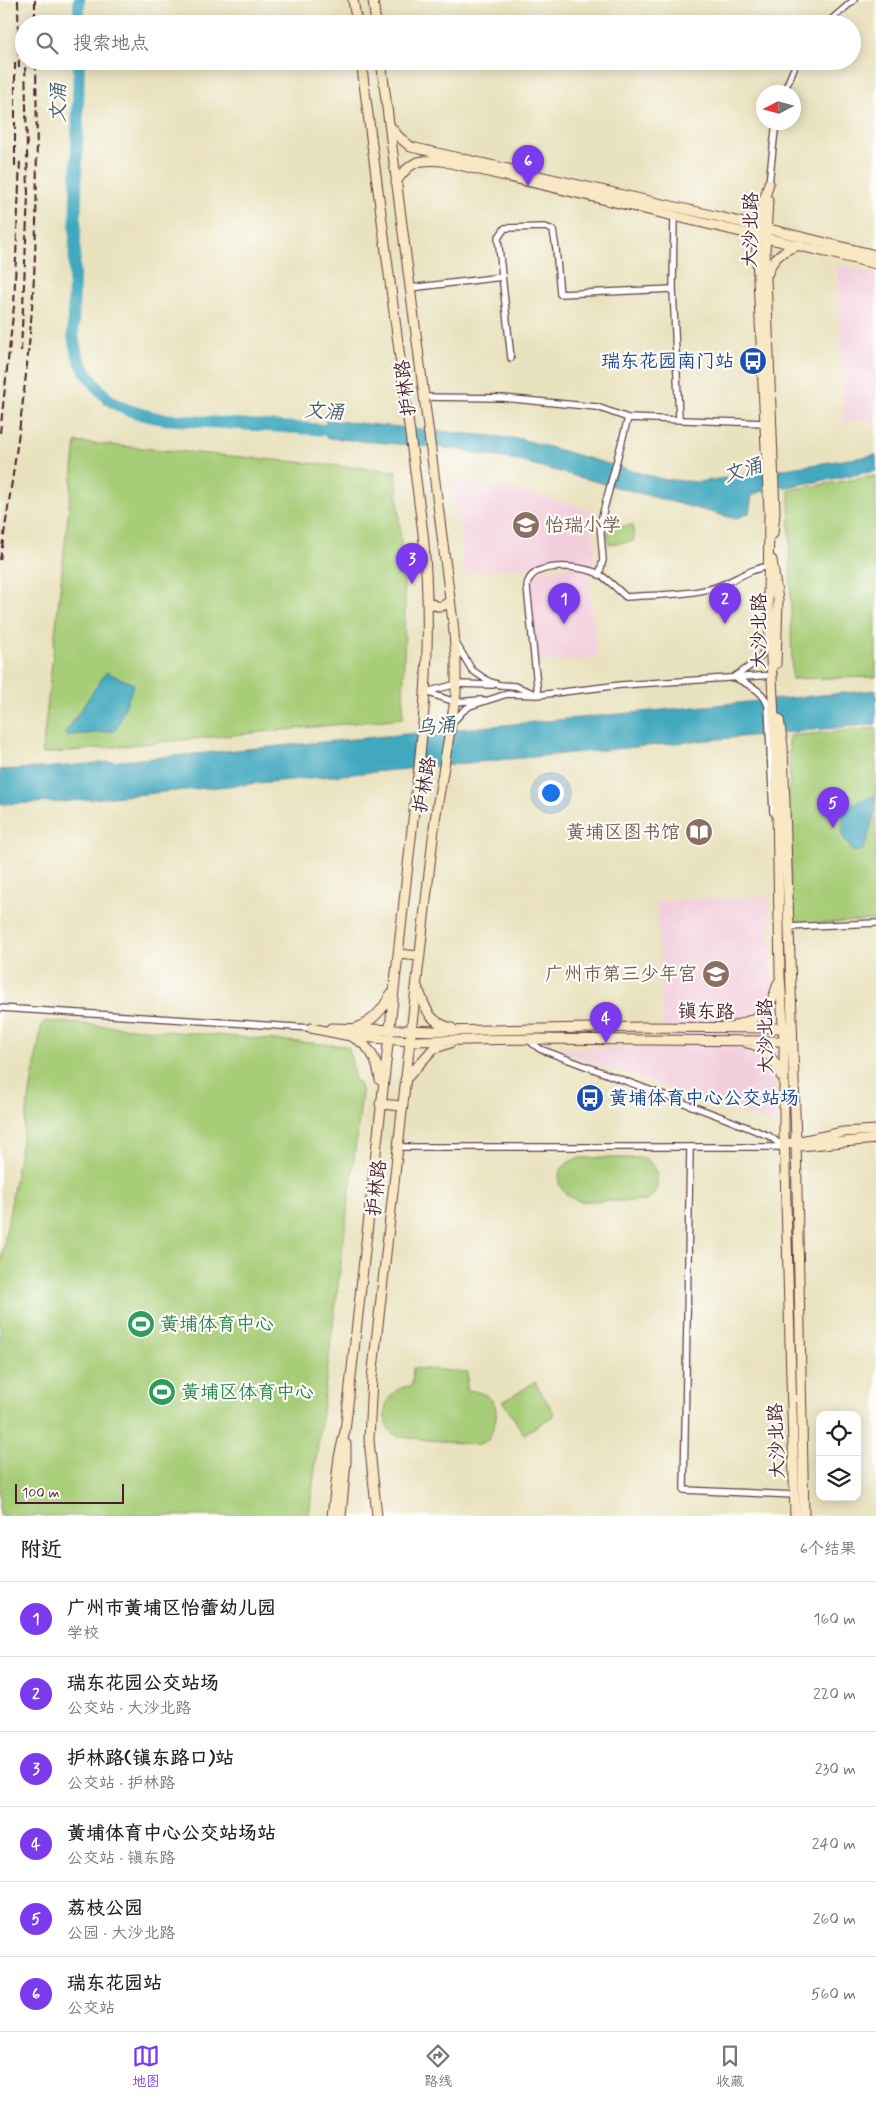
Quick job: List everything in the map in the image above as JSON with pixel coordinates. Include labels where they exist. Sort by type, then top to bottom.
[{"type":"street","points":[[354,0],[355,15]]},
{"type":"street","points":[[373,0],[375,15]]},
{"type":"street","points":[[836,15],[854,0]]},
{"type":"street","name":"护林路","points":[[332,1516],[339,1457],[345,1431],[426,692],[427,601],[424,549],[408,411],[362,70]]},
{"type":"street","name":"护林路","points":[[377,1516],[370,1446],[370,1412],[435,820],[457,684],[450,600],[382,70]]},
{"type":"street","points":[[787,85],[793,70]]},
{"type":"street","points":[[388,123],[399,137],[411,147],[761,232],[876,255]]},
{"type":"street","points":[[769,183],[775,130]]},
{"type":"street","points":[[396,182],[405,168],[413,163],[427,160],[442,161],[674,211]]},
{"type":"street","name":"大沙北路","points":[[769,183],[761,232],[765,422],[770,449],[775,512],[770,566],[778,600],[772,694],[772,739],[778,836],[780,975],[788,1028]]},
{"type":"street","points":[[674,211],[673,289],[679,419]]},
{"type":"street","points":[[511,358],[498,238],[501,232],[509,227],[545,227],[553,230],[560,294],[673,289]]},
{"type":"street","points":[[761,232],[800,245],[876,264]]},
{"type":"street","name":"大沙北路","points":[[761,232],[767,278],[770,449],[768,538],[770,636],[773,675]]},
{"type":"street","points":[[767,278],[775,260],[788,248],[800,245]]},
{"type":"street","points":[[410,288],[502,277]]},
{"type":"street","points":[[423,397],[503,398],[597,407],[628,418],[765,422]]},
{"type":"street","points":[[599,574],[603,560],[600,524],[628,418]]},
{"type":"street","points":[[538,695],[528,579],[538,570],[567,566],[580,567],[599,574],[626,597],[717,586],[747,571],[770,566]]},
{"type":"street","points":[[427,601],[440,606],[447,604],[450,600]]},
{"type":"street","points":[[734,677],[758,661],[763,655],[770,636]]},
{"type":"street","points":[[455,642],[472,670],[488,681],[500,685]]},
{"type":"street","points":[[452,724],[470,706],[507,694],[538,695],[621,685],[773,675]]},
{"type":"street","points":[[734,677],[758,690],[772,694]]},
{"type":"street","points":[[426,692],[457,684],[500,685],[515,686],[538,695]]},
{"type":"street","points":[[426,692],[455,702],[491,699]]},
{"type":"street","name":"大沙北路","points":[[772,694],[783,746],[788,927],[788,1028],[796,1144],[804,1516]]},
{"type":"street","points":[[788,927],[876,923]]},
{"type":"street","points":[[398,954],[420,956]]},
{"type":"street","points":[[780,975],[775,995],[767,1010],[752,1020],[723,1029],[728,1041],[753,1044],[761,1049],[775,1062],[783,1080]]},
{"type":"street","points":[[417,984],[424,1006],[434,1022],[462,1031]]},
{"type":"street","points":[[382,1092],[378,1065],[374,1056],[351,1032],[367,1024],[380,1012],[394,986]]},
{"type":"street","points":[[0,1008],[311,1028]]},
{"type":"street","name":"镇东路","points":[[388,1035],[411,1031],[644,1027],[788,1028]]},
{"type":"street","name":"镇东路","points":[[311,1028],[388,1035],[410,1041],[531,1039],[784,1041]]},
{"type":"street","points":[[784,1041],[788,1028]]},
{"type":"street","points":[[531,1039],[532,1043],[540,1049],[769,1136],[784,1147]]},
{"type":"street","points":[[405,1080],[433,1049],[462,1041]]},
{"type":"street","name":"大沙北路","points":[[784,1041],[784,1147],[795,1516]]},
{"type":"street","points":[[380,1104],[403,1106]]},
{"type":"street","points":[[398,1147],[784,1147],[843,1132],[876,1130]]},
{"type":"street","points":[[796,1144],[876,1139]]},
{"type":"street","points":[[690,1148],[684,1490],[794,1496]]},
{"type":"street","points":[[341,1516],[346,1462],[345,1431]]},
{"type":"shaded area","points":[[837,265],[876,274],[876,419],[844,422]]},
{"type":"shaded area","name":"怡瑞小学","points":[[449,480],[520,491],[596,511],[593,530],[596,562],[590,566],[577,561],[464,574],[458,520]]},
{"type":"shaded area","points":[[570,567],[583,570],[589,575],[597,658],[539,662],[530,590],[532,577],[543,571]]},
{"type":"shaded area","name":"广州市第三少年宫","points":[[769,896],[776,1124],[553,1049],[664,1047],[657,901]]},
{"type":"green space","points":[[76,442],[396,471],[405,601],[403,718],[42,754]]},
{"type":"green space","points":[[876,476],[876,677],[792,679],[789,490]]},
{"type":"green space","points":[[633,525],[634,541],[609,544],[607,528]]},
{"type":"green space","points":[[876,728],[876,920],[791,925],[789,736]]},
{"type":"green space","name":"黄埔区体育中心","points":[[46,1021],[346,1046],[349,1048],[355,1080],[359,1083],[362,1094],[309,1516],[0,1516],[0,1268],[42,1023]]},
{"type":"green space","points":[[581,1158],[646,1158],[656,1174],[657,1186],[655,1192],[646,1201],[579,1201],[570,1197],[563,1191],[560,1185],[560,1171],[571,1161]]},
{"type":"green space","points":[[413,1368],[468,1372],[466,1390],[486,1395],[495,1406],[495,1421],[488,1440],[479,1444],[470,1444],[400,1437],[392,1433],[387,1426],[385,1409],[388,1400],[394,1393],[402,1388],[412,1386]]},
{"type":"green space","points":[[535,1382],[555,1415],[524,1434],[503,1402]]},
{"type":"water","points":[[326,420],[521,439],[661,479],[698,482],[876,455],[876,471],[759,492],[752,496],[749,513],[736,519],[515,460],[446,448],[326,438]]},
{"type":"water","points":[[106,672],[134,684],[117,728],[114,731],[66,736],[65,733]]},
{"type":"water","name":"乌涌","points":[[876,690],[876,724],[60,802],[0,804],[0,770],[56,767]]},
{"type":"water","points":[[875,795],[873,816],[866,844],[863,850],[853,852],[842,835],[843,809],[848,805]]},
{"type":"waterway","name":"文涌","points":[[79,0],[79,15]]},
{"type":"waterway","name":"文涌","points":[[79,70],[73,334],[77,354],[92,381],[106,397],[121,407],[136,413],[162,419],[343,431]]},
{"type":"railway","points":[[18,0],[18,15]]},
{"type":"railway","points":[[35,0],[35,15]]},
{"type":"railway","points":[[15,62],[15,167]]},
{"type":"railway","points":[[21,351],[28,196],[25,70]]},
{"type":"railway","points":[[0,560],[23,403],[32,308],[36,215],[36,70]]},
{"type":"railway","points":[[0,433],[14,306],[20,160]]},
{"type":"place","name":"瑞东花园站","points":[[528,186]]},
{"type":"place","name":"瑞东花园南门站","points":[[753,361]]},
{"type":"place","name":"怡瑞小学","points":[[526,525]]},
{"type":"place","name":"护林路(镇东路口)站","points":[[412,584]]},
{"type":"place","name":"广州市黄埔区怡蕾幼儿园","points":[[564,624]]},
{"type":"place","name":"瑞东花园公交站场","points":[[725,624]]},
{"type":"place","name":"荔枝公园","points":[[833,828]]},
{"type":"place","name":"黄埔区图书馆","points":[[699,832]]},
{"type":"place","name":"广州市第三少年宫","points":[[716,974]]},
{"type":"place","name":"黄埔体育中心公交站场站","points":[[606,1043]]},
{"type":"place","name":"黄埔体育中心公交站场","points":[[590,1098]]},
{"type":"place","name":"黄埔体育中心","points":[[141,1324]]},
{"type":"place","name":"黄埔区体育中心","points":[[162,1392]]}]
